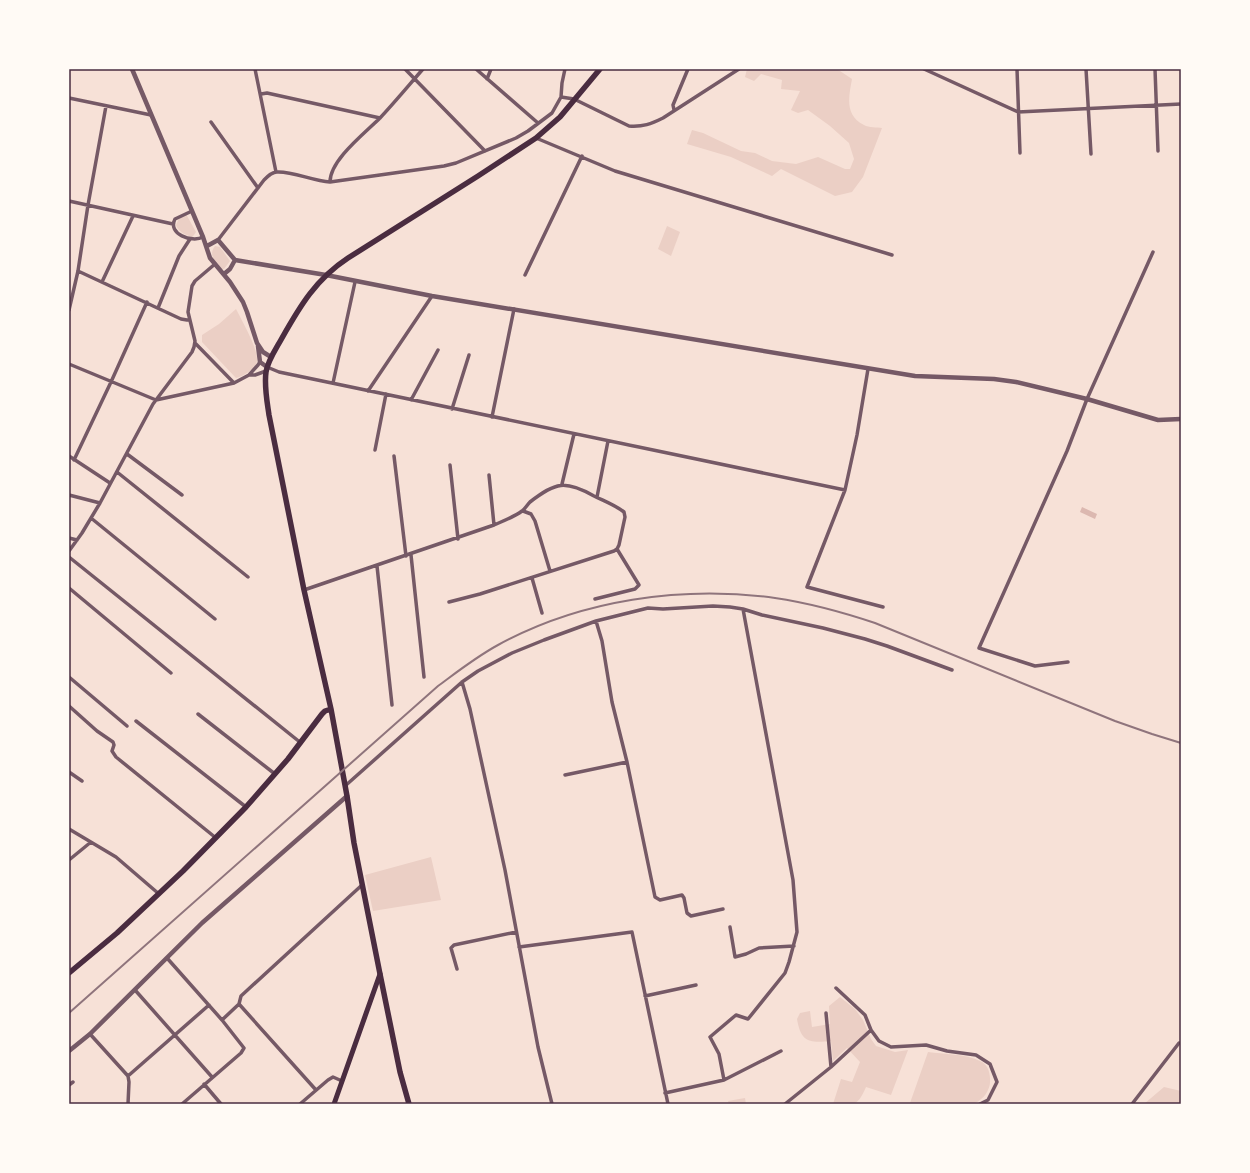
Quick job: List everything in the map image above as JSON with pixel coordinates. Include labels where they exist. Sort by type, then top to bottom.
[{"type":"main road","points":[[410,1104],[400,1072],[354,843],[344,777],[331,709],[304,590],[269,415],[266,395],[267,369],[271,357],[300,306],[319,281],[343,261],[536,138],[560,117],[600,69]]},
{"type":"main road","points":[[69,973],[117,933],[216,838],[275,774],[301,743],[322,714],[331,709]]},
{"type":"main road","points":[[334,1104],[380,974]]},
{"type":"street","points":[[132,69],[203,237],[210,258],[235,288],[245,306],[257,342],[260,362],[267,369],[452,409],[845,490]]},
{"type":"street","points":[[255,69],[276,172]]},
{"type":"street","points":[[406,69],[485,151]]},
{"type":"street","points":[[330,182],[330,175],[335,166],[351,145],[380,118],[423,69]]},
{"type":"street","points":[[476,69],[538,123]]},
{"type":"street","points":[[487,79],[492,69]]},
{"type":"street","points":[[206,246],[218,240],[264,180],[276,172],[330,182],[444,166],[456,163],[516,138],[552,113],[561,97],[565,69]]},
{"type":"street","points":[[674,110],[673,105],[688,69]]},
{"type":"street","points":[[561,97],[574,100],[629,126],[639,127],[650,125],[663,118],[739,69]]},
{"type":"street","points":[[924,69],[1018,112],[1181,104]]},
{"type":"street","points":[[1017,69],[1020,153]]},
{"type":"street","points":[[1086,69],[1091,154]]},
{"type":"street","points":[[1155,69],[1158,151]]},
{"type":"street","points":[[261,94],[267,93],[380,118]]},
{"type":"street","points":[[69,98],[151,115]]},
{"type":"street","points":[[69,310],[78,271],[106,106]]},
{"type":"street","points":[[211,122],[258,188]]},
{"type":"street","points":[[536,138],[615,171],[892,255]]},
{"type":"street","points":[[526,275],[582,156]]},
{"type":"street","points":[[69,201],[173,224]]},
{"type":"street","points":[[173,224],[177,217],[192,211]]},
{"type":"street","points":[[102,282],[133,216]]},
{"type":"street","points":[[173,224],[176,232],[190,239],[196,240],[203,237]]},
{"type":"street","points":[[158,308],[179,256],[190,239]]},
{"type":"street","points":[[218,240],[235,260],[326,275],[355,282],[432,296],[868,369],[914,376],[994,379],[1016,382],[1087,399],[1158,420],[1181,419]]},
{"type":"street","points":[[1068,662],[1035,666],[978,648],[1067,451],[1087,399],[1153,252]]},
{"type":"street","points":[[224,274],[230,269],[235,260]]},
{"type":"street","points":[[69,551],[100,503],[156,400],[192,352],[195,343],[188,312],[193,283],[215,264]]},
{"type":"street","points":[[78,271],[181,319],[190,320]]},
{"type":"street","points":[[333,383],[355,282]]},
{"type":"street","points":[[69,283],[75,284]]},
{"type":"street","points":[[368,391],[432,296]]},
{"type":"street","points":[[74,460],[147,302]]},
{"type":"street","points":[[492,417],[514,310]]},
{"type":"street","points":[[257,342],[264,353],[271,357]]},
{"type":"street","points":[[195,343],[234,383]]},
{"type":"street","points":[[411,400],[438,350]]},
{"type":"street","points":[[452,409],[469,355]]},
{"type":"street","points":[[69,364],[156,400],[234,383],[249,375],[260,362]]},
{"type":"street","points":[[249,375],[255,375],[267,369]]},
{"type":"street","points":[[868,369],[857,435],[845,490],[807,587],[883,607]]},
{"type":"street","points":[[375,450],[386,394]]},
{"type":"street","points":[[562,484],[574,434]]},
{"type":"street","points":[[597,497],[608,441]]},
{"type":"street","points":[[127,454],[182,495]]},
{"type":"street","points":[[69,456],[110,483]]},
{"type":"street","points":[[394,456],[406,556]]},
{"type":"street","points":[[450,465],[458,539]]},
{"type":"street","points":[[117,472],[248,578]]},
{"type":"street","points":[[489,475],[494,525]]},
{"type":"street","points":[[304,590],[458,539],[494,525],[523,511],[529,503],[550,488],[562,484],[574,487],[597,497],[624,512],[625,517],[617,549],[639,585],[635,589],[595,600]]},
{"type":"street","points":[[69,495],[100,503]]},
{"type":"street","points":[[523,511],[531,514],[535,521],[550,571]]},
{"type":"street","points":[[91,518],[215,619]]},
{"type":"street","points":[[69,538],[77,540]]},
{"type":"street","points":[[449,602],[532,578],[617,549]]},
{"type":"street","points":[[411,554],[424,677]]},
{"type":"street","points":[[69,557],[301,743]]},
{"type":"street","points":[[377,566],[392,704]]},
{"type":"street","points":[[532,578],[542,613]]},
{"type":"street","points":[[69,588],[172,673]]},
{"type":"street","points":[[345,786],[462,682],[478,671],[512,653],[544,640],[596,621],[648,608],[663,609],[713,606],[743,609],[762,615],[865,639],[952,670]]},
{"type":"street","points":[[724,1080],[719,1054],[710,1037],[736,1015],[748,1019],[785,973],[797,932],[793,880],[743,609]]},
{"type":"street","points":[[596,621],[602,641],[612,702],[627,762],[655,896],[660,900],[682,895],[687,913],[691,916],[723,909]]},
{"type":"street","points":[[69,678],[127,726]]},
{"type":"street","points":[[462,682],[505,870],[538,1047],[552,1104]]},
{"type":"street","points":[[69,706],[97,731],[113,742],[114,745],[112,751],[116,756],[216,838]]},
{"type":"street","points":[[198,714],[275,774]]},
{"type":"street","points":[[136,721],[246,807]]},
{"type":"street","points":[[565,775],[627,762]]},
{"type":"street","points":[[69,772],[82,781]]},
{"type":"street","points":[[69,1051],[90,1034],[202,924],[347,796]]},
{"type":"street","points":[[69,829],[116,857],[159,894]]},
{"type":"street","points":[[69,860],[91,842]]},
{"type":"street","points":[[222,1020],[239,1004],[241,996],[362,885]]},
{"type":"street","points":[[730,927],[735,957],[759,948],[794,946]]},
{"type":"street","points":[[457,969],[451,948],[454,945],[516,932]]},
{"type":"street","points":[[519,947],[632,932],[644,996],[668,1104]]},
{"type":"street","points":[[167,958],[222,1020],[244,1048],[241,1053],[182,1104]]},
{"type":"street","points":[[644,996],[696,985]]},
{"type":"street","points":[[836,988],[865,1015],[871,1030],[879,1042],[891,1047],[926,1045],[947,1051],[976,1055],[990,1064],[997,1082],[988,1100],[980,1104]]},
{"type":"street","points":[[135,990],[212,1077]]},
{"type":"street","points":[[239,1004],[316,1090]]},
{"type":"street","points":[[128,1076],[209,1005]]},
{"type":"street","points":[[826,1013],[831,1067]]},
{"type":"street","points":[[785,1104],[831,1067],[871,1030]]},
{"type":"street","points":[[90,1034],[128,1076],[128,1104]]},
{"type":"street","points":[[1132,1104],[1179,1044]]},
{"type":"street","points":[[665,1093],[724,1080],[781,1051]]},
{"type":"street","points":[[300,1104],[333,1077],[342,1081]]},
{"type":"street","points":[[204,1084],[221,1104]]},
{"type":"shaded area","points":[[747,69],[837,69],[852,79],[849,105],[853,116],[866,126],[882,128],[863,177],[852,192],[835,196],[781,169],[772,176],[731,157],[687,144],[692,130],[703,133],[741,151],[755,153],[772,161],[796,164],[818,157],[845,169],[850,169],[854,159],[849,143],[830,126],[808,110],[798,113],[791,110],[800,91],[781,89],[782,80],[761,74],[754,81],[745,77]]},
{"type":"shaded area","points":[[186,214],[196,232],[192,237],[180,231],[176,225],[179,218]]},
{"type":"shaded area","points":[[667,226],[680,232],[671,256],[658,249]]},
{"type":"shaded area","points":[[215,246],[220,247],[230,261],[224,269],[221,269],[213,258],[212,252]]},
{"type":"shaded area","points":[[236,309],[246,327],[255,349],[257,361],[252,369],[236,378],[202,342],[202,335],[219,324]]},
{"type":"shaded area","points":[[1082,507],[1097,514],[1095,519],[1080,512]]},
{"type":"shaded area","points":[[431,857],[441,900],[373,911],[365,875]]},
{"type":"shaded area","points":[[840,997],[855,1009],[863,1020],[871,1039],[876,1046],[895,1052],[908,1050],[891,1095],[866,1087],[857,1102],[850,1104],[833,1104],[841,1079],[852,1082],[860,1062],[847,1048],[833,1061],[831,1041],[817,1042],[808,1040],[801,1033],[797,1019],[800,1013],[810,1011],[812,1027],[830,1024],[829,1006]]},
{"type":"shaded area","points":[[928,1052],[962,1056],[975,1059],[985,1064],[988,1068],[990,1076],[990,1083],[986,1093],[981,1099],[971,1104],[910,1103]]},
{"type":"shaded area","points":[[1164,1087],[1181,1091],[1181,1104],[1144,1104]]},
{"type":"shaded area","points":[[745,1098],[746,1104],[729,1104],[728,1101]]},
{"type":"railway","points":[[69,1013],[438,686],[498,645],[563,617],[597,607],[668,595],[704,594],[740,594],[775,598],[813,605],[875,623],[1115,721],[1181,743]]}]
